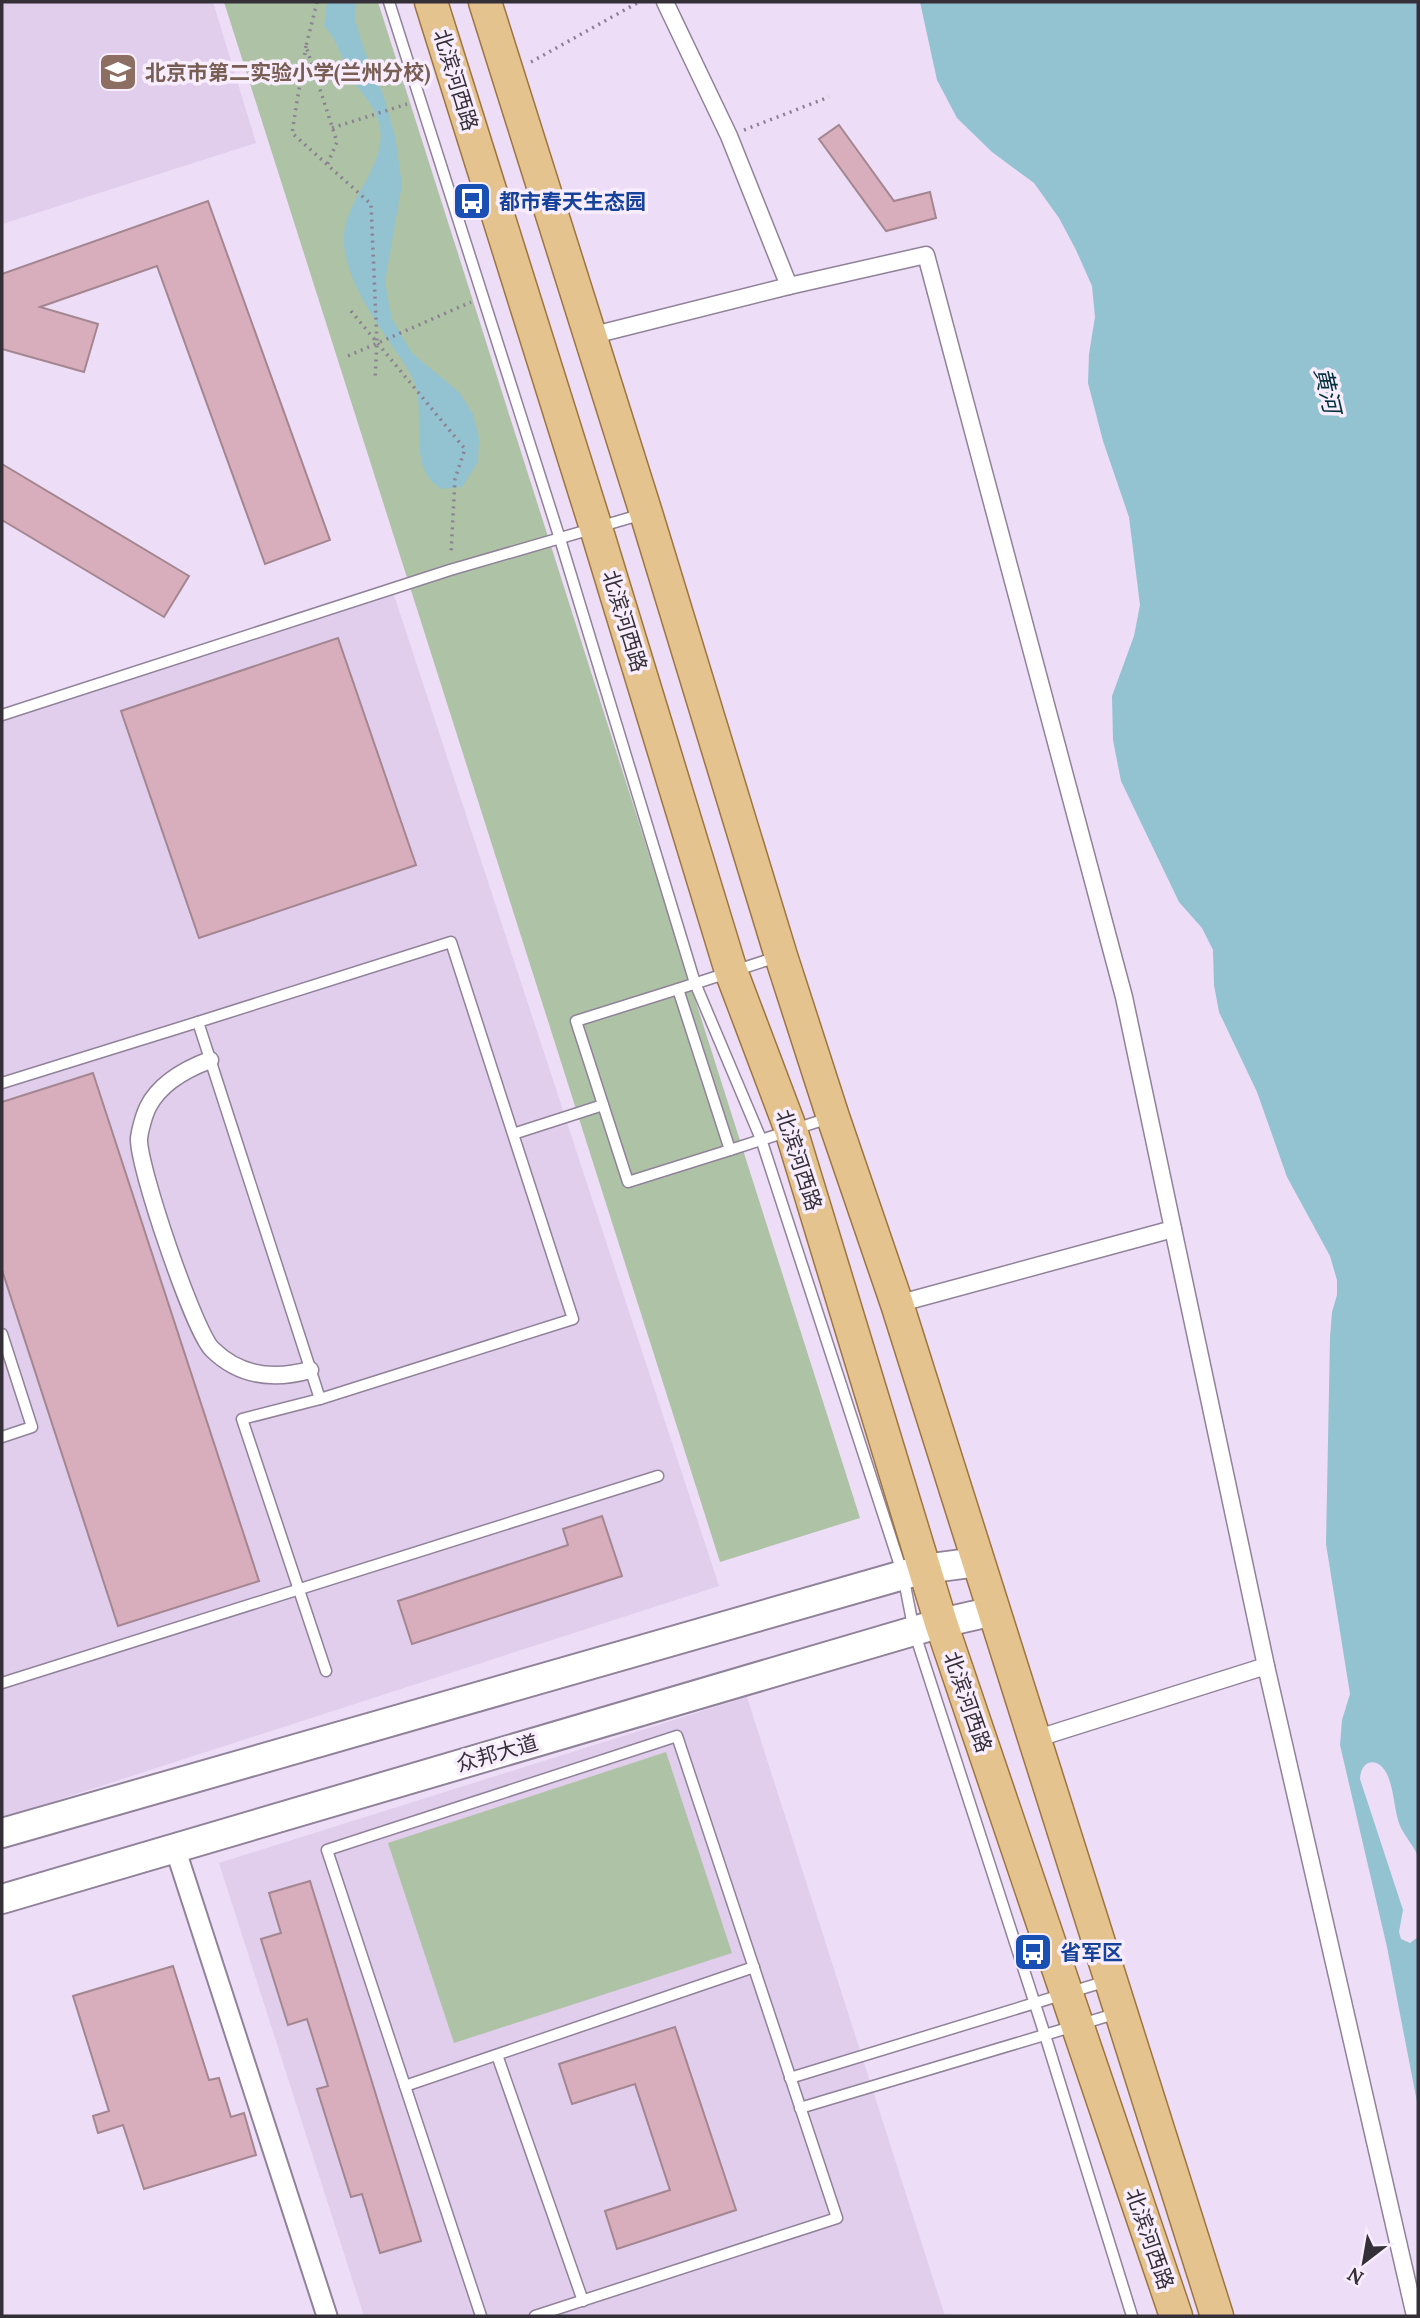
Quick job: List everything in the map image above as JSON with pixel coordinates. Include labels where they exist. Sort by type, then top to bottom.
[{"type":"main road","name":"北滨河西路","points":[[431,2],[731,971],[791,1130],[928,1627],[1067,1993],[1176,2316]]},
{"type":"main road","name":"北滨河西路","points":[[485,2],[646,513],[781,956],[897,1304],[1217,2316]]},
{"type":"main road","points":[[2,1833],[914,1572],[978,1562]]},
{"type":"main road","name":"众邦大道","points":[[2,1899],[928,1627],[994,1611]]},
{"type":"street","points":[[665,2],[729,136],[789,286]]},
{"type":"street","points":[[590,336],[926,255],[1124,997],[1266,1666],[1415,2316]]},
{"type":"street","points":[[210,1060],[168,1081],[148,1107],[139,1139],[146,1176],[194,1319],[210,1348],[236,1368],[268,1377],[310,1370]]},
{"type":"street","points":[[897,1304],[1173,1228]]},
{"type":"street","points":[[1034,1740],[1266,1666]]},
{"type":"street","points":[[175,1848],[327,2316]]},
{"type":"lane","points":[[389,2],[560,539],[695,983],[761,1139],[914,1572]]},
{"type":"lane","points":[[2,715],[450,570],[646,513]]},
{"type":"lane","points":[[2,1083],[452,942],[573,1319],[320,1399],[242,1419],[326,1671]]},
{"type":"lane","points":[[781,956],[576,1021],[603,1105],[628,1182],[833,1117]]},
{"type":"lane","points":[[678,989],[730,1150]]},
{"type":"lane","points":[[198,1022],[320,1399]]},
{"type":"lane","points":[[513,1133],[603,1105]]},
{"type":"lane","points":[[2,1334],[32,1427],[2,1437]]},
{"type":"lane","points":[[2,1683],[658,1476]]},
{"type":"lane","points":[[928,1627],[1034,2003],[1132,2316]]},
{"type":"lane","points":[[481,2316],[327,1850],[677,1736],[837,2218],[535,2316]]},
{"type":"lane","points":[[405,2086],[754,1967]]},
{"type":"lane","points":[[790,2078],[1110,1980]]},
{"type":"lane","points":[[800,2108],[1121,2013]]},
{"type":"lane","points":[[496,2055],[583,2301]]},
{"type":"path","points":[[317,2],[306,46],[292,133],[371,204],[377,330],[380,342],[375,380]]},
{"type":"path","points":[[508,75],[639,2]]},
{"type":"path","points":[[306,46],[337,142],[327,165]]},
{"type":"path","points":[[729,136],[828,97]]},
{"type":"path","points":[[332,128],[420,100]]},
{"type":"path","points":[[348,356],[483,297]]},
{"type":"path","points":[[351,311],[380,342],[402,374],[465,449],[455,479],[450,570]]},
{"type":"shaded area","name":"北京市第二实验小学(兰州分校)","points":[[2,2],[213,2],[256,143],[2,224]]},
{"type":"shaded area","points":[[391,586],[719,1586],[2,1818],[2,712]]},
{"type":"shaded area","points":[[747,1697],[945,2316],[364,2316],[219,1863]]},
{"type":"green space","points":[[224,2],[378,2],[860,1518],[720,1562]]},
{"type":"green space","points":[[666,1752],[732,1953],[454,2043],[388,1843]]},
{"type":"water","points":[[327,2],[356,2],[355,20],[384,97],[395,136],[402,184],[385,282],[392,319],[412,353],[460,393],[473,414],[479,438],[478,462],[462,487],[441,489],[430,479],[424,468],[419,445],[419,406],[415,384],[362,297],[348,264],[344,233],[356,199],[374,165],[380,131],[375,112],[351,77],[336,43],[324,26]]},
{"type":"water","name":"黄河","points":[[920,2],[1418,2],[1418,1857],[1399,1823],[1384,1768],[1371,1762],[1364,1767],[1360,1779],[1403,1910],[1399,1932],[1401,1939],[1410,1943],[1418,1937],[1418,2107],[1387,1947],[1340,1745],[1342,1720],[1350,1694],[1326,1544],[1330,1338],[1337,1280],[1330,1256],[1287,1177],[1257,1092],[1219,1012],[1214,985],[1213,950],[1202,928],[1179,902],[1121,781],[1113,740],[1112,696],[1134,636],[1140,605],[1129,517],[1103,441],[1088,383],[1095,317],[1092,286],[1059,218],[1034,183],[992,152],[957,118],[937,80]]},
{"type":"building","points":[[839,125],[894,201],[930,192],[936,218],[886,231],[819,139]]},
{"type":"building","points":[[208,201],[330,540],[265,564],[157,266],[40,307],[98,324],[84,372],[2,349],[2,274]]},
{"type":"building","points":[[2,464],[189,576],[164,617],[2,520]]},
{"type":"building","points":[[338,638],[416,865],[199,938],[121,711]]},
{"type":"building","points":[[93,1073],[259,1581],[118,1626],[2,1270],[2,1102]]},
{"type":"building","points":[[602,1516],[622,1576],[412,1644],[398,1601],[568,1545],[563,1529]]},
{"type":"building","points":[[310,1881],[421,2241],[380,2253],[362,2194],[351,2197],[317,2089],[328,2086],[307,2019],[288,2025],[261,1939],[281,1933],[269,1893]]},
{"type":"building","points":[[173,1966],[209,2080],[219,2078],[231,2117],[244,2113],[256,2155],[144,2189],[123,2125],[98,2133],[93,2116],[109,2111],[73,1996]]},
{"type":"building","points":[[675,2027],[736,2210],[617,2249],[605,2211],[670,2190],[635,2084],[572,2104],[559,2064]]},
{"type":"place","name":"北京市第二实验小学(兰州分校)","points":[[118,72]]},
{"type":"place","name":"都市春天生态园","points":[[472,201]]},
{"type":"place","name":"省军区","points":[[1033,1952]]}]
